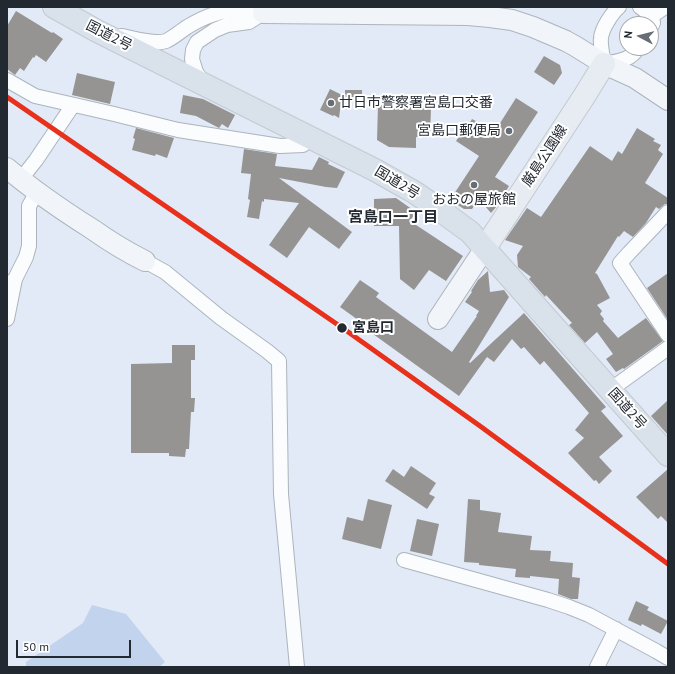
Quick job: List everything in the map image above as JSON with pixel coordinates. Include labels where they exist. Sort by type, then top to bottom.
[{"type":"highway","name":"国道2号","points":[[54,7],[97,31],[375,170],[414,192],[433,205],[470,232],[668,455]]},
{"type":"main road","name":"厳島公園線","points":[[484,248],[604,64]]},
{"type":"street","points":[[604,64],[601,37],[614,11],[619,7]]},
{"type":"street","points":[[640,7],[647,16]]},
{"type":"street","points":[[657,16],[665,7]]},
{"type":"street","points":[[97,31],[145,41],[161,42],[167,41],[206,17],[228,10],[247,9],[253,9],[263,13],[468,14],[512,20],[566,41],[604,64],[635,78],[668,100]]},
{"type":"street","points":[[204,84],[196,72],[192,58],[194,46],[197,42],[215,30],[227,25],[249,22],[263,13]]},
{"type":"street","points":[[604,64],[626,59],[632,56]]},
{"type":"street","points":[[7,80],[35,96],[178,130],[280,146],[303,145],[310,137]]},
{"type":"street","points":[[73,105],[36,160],[14,173],[60,209],[108,240],[165,272],[221,318],[279,361],[281,494],[297,667]]},
{"type":"street","points":[[7,319],[11,282],[26,258],[29,246],[28,206],[37,192]]},
{"type":"street","points":[[668,212],[620,263],[668,335]]},
{"type":"street","points":[[438,319],[484,248]]},
{"type":"street","points":[[610,390],[668,348]]},
{"type":"street","points":[[404,560],[569,607],[589,615],[656,650],[668,658]]},
{"type":"street","points":[[597,667],[616,629]]},
{"type":"shaded area","points":[[92,605],[126,614],[165,662],[159,667],[26,667],[26,662],[83,623]]},
{"type":"building","points":[[16,11],[63,39],[46,62],[36,55],[24,71],[20,68],[15,75],[7,69],[7,26]]},
{"type":"building","points":[[544,56],[560,65],[562,73],[554,85],[534,72]]},
{"type":"building","points":[[77,73],[115,82],[110,104],[72,95]]},
{"type":"building","points":[[330,89],[342,95],[339,118],[320,110]]},
{"type":"building","points":[[345,90],[362,90],[362,102],[345,102]]},
{"type":"building","points":[[183,95],[203,99],[235,115],[228,128],[222,124],[219,128],[196,116],[180,113]]},
{"type":"building","points":[[516,98],[538,112],[495,177],[509,186],[491,213],[479,199],[472,209],[464,209],[450,200],[479,156],[456,141],[472,119],[495,131]]},
{"type":"building","points":[[378,105],[431,108],[430,138],[416,137],[416,148],[389,147],[377,140]]},
{"type":"building","points":[[136,128],[174,138],[167,158],[156,154],[155,156],[132,150]]},
{"type":"building","points":[[637,128],[655,139],[653,141],[661,145],[658,150],[663,154],[645,183],[668,198],[668,204],[665,204],[659,209],[656,207],[646,223],[633,237],[624,231],[619,237],[618,236],[595,273],[597,274],[610,298],[597,305],[602,311],[600,314],[604,319],[603,321],[618,338],[646,318],[663,341],[624,369],[623,368],[616,372],[606,359],[613,354],[597,332],[585,343],[569,325],[572,323],[546,295],[545,297],[529,279],[531,277],[518,267],[517,255],[523,246],[505,240],[527,208],[541,217],[590,146],[612,161],[618,151],[622,154]]},
{"type":"building","points":[[244,149],[277,154],[275,166],[312,170],[319,157],[329,162],[328,164],[345,172],[337,188],[279,178],[352,232],[339,249],[309,227],[287,258],[269,245],[299,203],[264,199],[264,202],[262,201],[259,219],[247,217],[250,200],[248,199],[251,174],[241,173]]},
{"type":"building","points":[[396,198],[416,212],[410,221],[463,256],[446,281],[429,270],[414,290],[400,279],[399,226],[374,226],[374,199]]},
{"type":"building","points":[[488,271],[490,292],[504,290],[509,297],[469,362],[470,363],[524,313],[606,407],[601,411],[623,436],[599,457],[612,471],[599,484],[596,480],[594,481],[568,453],[584,438],[575,430],[589,413],[544,361],[540,365],[524,347],[521,349],[512,339],[494,362],[487,357],[459,396],[373,334],[375,332],[340,307],[360,280],[379,293],[376,297],[452,352],[479,311],[465,302],[478,280]]},
{"type":"building","points":[[668,273],[668,320],[647,288]]},
{"type":"building","points":[[172,345],[195,345],[195,360],[191,360],[191,398],[195,398],[194,412],[191,412],[189,449],[186,449],[185,457],[169,456],[169,453],[131,453],[131,364],[172,363]]},
{"type":"building","points":[[668,400],[668,435],[651,416]]},
{"type":"building","points":[[411,466],[436,483],[429,494],[435,497],[427,509],[385,481],[393,469],[404,477]]},
{"type":"building","points":[[668,469],[668,523],[661,516],[658,519],[636,497]]},
{"type":"building","points":[[368,499],[392,505],[381,549],[342,539],[347,517],[363,521]]},
{"type":"building","points":[[468,499],[480,500],[480,510],[501,513],[498,532],[532,536],[530,550],[551,551],[550,561],[573,563],[572,577],[580,578],[578,599],[571,599],[558,594],[559,579],[530,576],[530,578],[515,577],[516,569],[464,562]]},
{"type":"building","points":[[417,519],[439,524],[432,556],[410,551]]},
{"type":"building","points":[[636,601],[649,607],[647,610],[668,621],[661,634],[642,624],[641,626],[628,620]]},
{"type":"transit line","points":[[7,97],[344,329],[480,426],[668,564]]},
{"type":"place","name":"廿日市警察署宮島口交番","points":[[331,103]]},
{"type":"place","name":"宮島口郵便局","points":[[509,131]]},
{"type":"place","name":"おおの屋旅館","points":[[474,185]]},
{"type":"place","name":"宮島口","points":[[342,328]]},
{"type":"district","name":"宮島口一丁目","points":[[393,218]]}]
